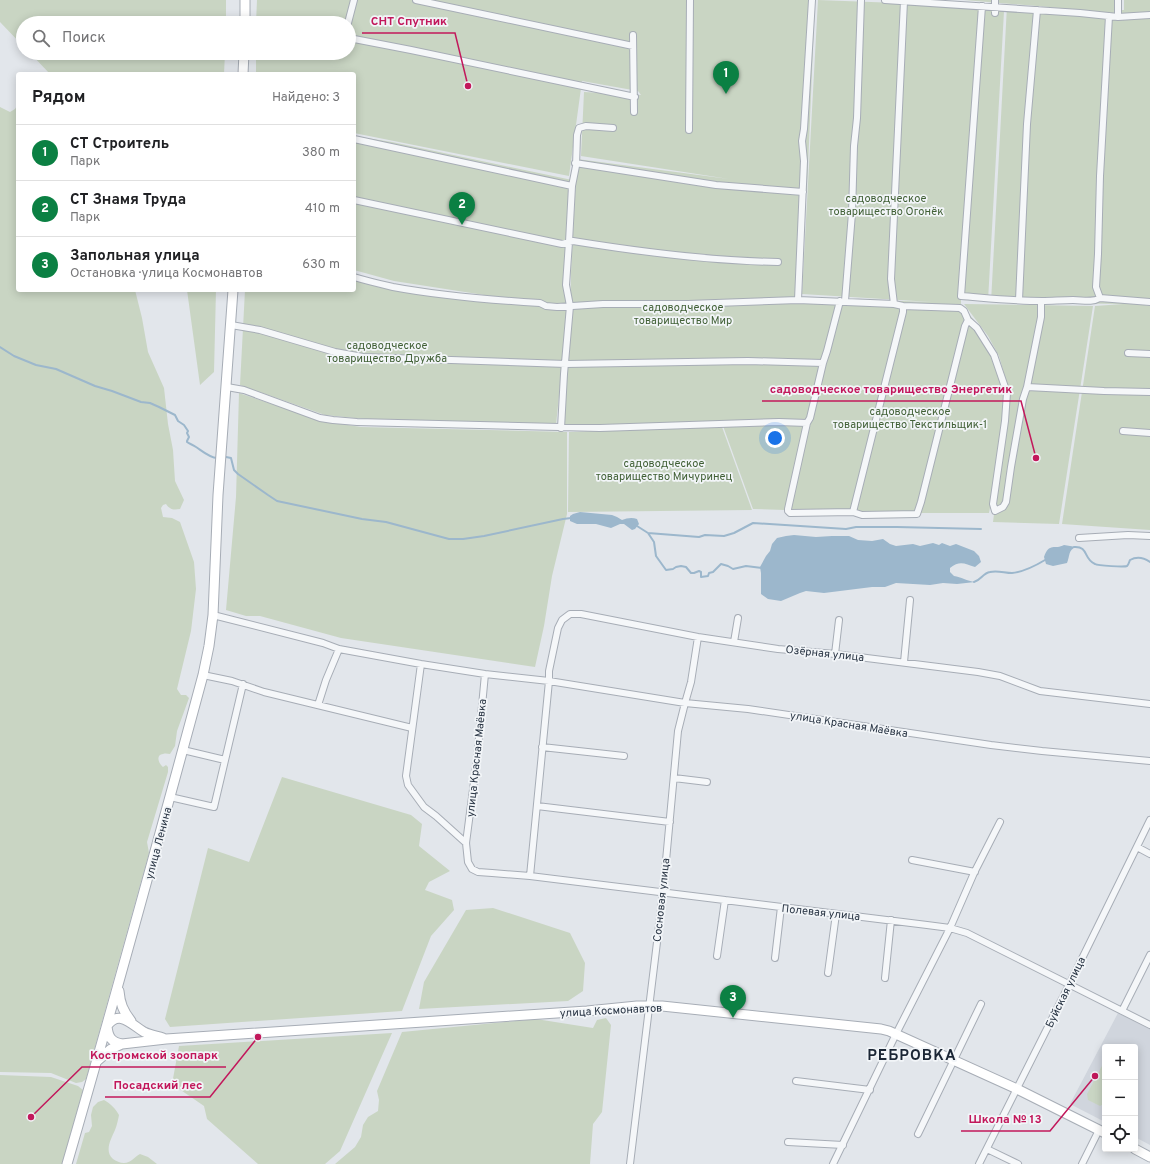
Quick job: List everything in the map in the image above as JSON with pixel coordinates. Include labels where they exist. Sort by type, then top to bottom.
[{"type":"street","points":[[245,0],[245,16]]},
{"type":"street","points":[[350,16],[354,0]]},
{"type":"street","points":[[416,0],[633,46]]},
{"type":"street","points":[[689,130],[690,0]]},
{"type":"street","points":[[798,300],[804,161],[802,141],[812,0]]},
{"type":"street","points":[[861,0],[852,213],[843,301],[823,362],[814,405],[807,423],[788,509],[790,513],[853,512],[862,515],[917,514],[965,326],[968,320]]},
{"type":"street","points":[[886,0],[982,6],[995,10],[1037,10],[1118,17],[1150,15]]},
{"type":"street","points":[[995,0],[995,10]]},
{"type":"street","points":[[1118,0],[1118,17]]},
{"type":"street","points":[[894,304],[890,279],[904,1]]},
{"type":"street","points":[[982,6],[961,296],[999,300],[1095,301],[1100,298],[1150,302]]},
{"type":"street","points":[[1019,300],[1027,124],[1037,10]]},
{"type":"street","points":[[1100,298],[1096,287],[1100,176],[1109,16]]},
{"type":"street","points":[[633,35],[634,112]]},
{"type":"street","points":[[356,39],[635,97]]},
{"type":"street","points":[[243,72],[244,60]]},
{"type":"street","points":[[561,428],[570,306],[566,285],[568,242],[577,135],[579,128],[586,126],[613,128]]},
{"type":"street","points":[[356,139],[572,186]]},
{"type":"street","points":[[575,163],[716,185],[803,192]]},
{"type":"street","points":[[356,200],[562,244],[573,241],[652,253],[745,262],[778,262]]},
{"type":"street","points":[[356,278],[392,287],[438,294],[479,299],[540,303],[546,306],[557,307],[603,304],[688,304],[798,300],[843,301],[894,304],[903,306],[960,308],[964,311],[968,320],[977,328],[994,354],[1007,393],[1005,421],[993,504],[995,511],[1003,507],[1006,502],[1010,467],[1041,317],[1041,301]]},
{"type":"street","name":"улица Ленина","points":[[67,1164],[107,1026],[183,750],[203,675],[209,646],[213,615],[233,292]]},
{"type":"street","points":[[853,512],[903,312],[903,306]]},
{"type":"street","points":[[231,325],[260,330],[335,352],[363,357],[566,364],[748,361],[823,362]]},
{"type":"street","points":[[1128,353],[1150,354]]},
{"type":"street","points":[[227,387],[244,390],[320,418],[364,423],[608,428],[779,422],[807,423]]},
{"type":"street","points":[[1027,387],[1150,392]]},
{"type":"street","points":[[1123,431],[1150,433]]},
{"type":"street","points":[[1079,538],[1128,535],[1150,536]]},
{"type":"street","points":[[904,662],[910,600]]},
{"type":"street","name":"Озёрная улица","points":[[549,681],[549,671],[558,628],[562,620],[570,614],[581,614],[698,637],[778,649],[835,654],[978,672],[1000,676],[1040,691],[1150,704]]},
{"type":"street","name":"улица Красная Маёвка","points":[[213,615],[323,642],[339,649],[485,674],[549,681],[685,703],[748,709],[991,745],[1150,760]]},
{"type":"street","points":[[734,642],[738,618]]},
{"type":"street","points":[[835,654],[839,620]]},
{"type":"street","name":"Сосновая улица","points":[[630,1164],[670,822],[678,731],[691,682],[698,637]]},
{"type":"street","points":[[318,705],[326,680],[339,649]]},
{"type":"street","points":[[421,664],[406,776],[408,785],[424,807],[466,843]]},
{"type":"street","name":"улица Красная Маёвка","points":[[472,869],[468,862],[466,843],[485,674]]},
{"type":"street","points":[[203,675],[243,684],[264,692],[412,728]]},
{"type":"street","points":[[530,876],[549,681]]},
{"type":"street","points":[[170,797],[214,807],[243,684]]},
{"type":"street","points":[[542,747],[624,756]]},
{"type":"street","points":[[183,750],[225,760]]},
{"type":"street","points":[[674,778],[707,782]]},
{"type":"street","points":[[537,806],[670,822]]},
{"type":"street","name":"Буйская улица","points":[[979,1164],[1150,820]]},
{"type":"street","points":[[832,1164],[843,1145],[896,1034],[950,928],[975,872],[1000,822]]},
{"type":"street","points":[[1137,847],[1150,854]]},
{"type":"street","points":[[912,860],[975,872]]},
{"type":"street","name":"Полевая улица","points":[[472,869],[478,872],[492,874],[530,876],[950,928],[967,933],[1150,1025]]},
{"type":"street","points":[[717,956],[725,900]]},
{"type":"street","points":[[774,958],[781,907]]},
{"type":"street","points":[[828,973],[836,914]]},
{"type":"street","points":[[885,978],[892,920]]},
{"type":"street","points":[[1122,1011],[1150,955]]},
{"type":"street","points":[[119,983],[120,1000],[124,1013],[135,1026]]},
{"type":"street","points":[[918,1134],[981,1004]]},
{"type":"street","name":"улица Космонавтов","points":[[122,1044],[166,1039],[662,1006],[880,1029],[896,1034],[954,1060],[1102,1131]]},
{"type":"street","points":[[122,1044],[116,1043],[108,1034],[107,1026],[110,1021],[115,1018],[128,1020],[147,1033],[166,1039]]},
{"type":"street","points":[[97,1060],[111,1049],[122,1044]]},
{"type":"street","points":[[796,1081],[870,1090]]},
{"type":"street","points":[[1082,1164],[1102,1131]]},
{"type":"street","points":[[788,1142],[843,1145]]},
{"type":"street","points":[[987,1149],[1018,1164]]},
{"type":"street","points":[[1138,1151],[1150,1157]]},
{"type":"shaded area","points":[[1118,1013],[1150,1029],[1150,1145],[1138,1139],[1138,1044],[1102,1044],[1102,1120],[1070,1104]]},
{"type":"green space","points":[[0,0],[226,0],[226,16],[16,16],[16,39],[0,22]]},
{"type":"green space","points":[[257,0],[815,0],[807,191],[801,191],[795,296],[841,303],[842,299],[932,302],[802,294],[818,0],[977,6],[1004,11],[988,301],[961,300],[961,304],[984,333],[1009,399],[1010,394],[999,356],[988,336],[964,304],[1093,306],[1059,524],[993,522],[1006,423],[989,513],[786,513],[785,510],[753,509],[723,426],[722,427],[752,510],[568,512],[569,432],[695,427],[564,426],[570,331],[571,272],[577,159],[729,179],[581,156],[584,92],[641,95],[638,91],[582,81],[569,176],[356,133],[356,72],[256,72],[256,60],[356,60],[356,16],[256,16]]},
{"type":"green space","points":[[964,0],[1121,0],[1121,10],[1124,10],[1124,0],[1150,0],[1150,11],[1148,11],[1150,12],[1150,305],[1144,305],[1150,306],[1150,530],[1062,524],[1095,306],[1123,304],[991,302],[1007,6],[1061,8]]},
{"type":"green space","points":[[37,60],[225,60],[224,72],[48,72]]},
{"type":"green space","points":[[0,107],[10,112],[16,107],[16,292],[136,292],[148,352],[164,388],[168,424],[173,450],[175,481],[184,500],[180,509],[172,509],[166,504],[161,508],[163,517],[172,518],[180,522],[194,562],[196,589],[191,631],[177,689],[181,695],[186,695],[189,698],[177,731],[175,746],[170,754],[161,755],[158,758],[163,767],[166,765],[168,767],[168,772],[147,842],[149,853],[86,1079],[82,1082],[76,1083],[51,1073],[0,1072]]},
{"type":"green space","points":[[356,136],[392,142],[572,180],[568,308],[394,281],[356,271]]},
{"type":"green space","name":"садоводческое товарищество Дружба","points":[[356,275],[393,284],[568,309],[556,425],[365,419],[325,415],[240,385],[245,292],[356,292]]},
{"type":"green space","points":[[187,292],[216,292],[214,372],[200,385]]},
{"type":"green space","points":[[239,393],[321,421],[361,427],[567,432],[567,514],[552,576],[544,626],[535,667],[341,638],[260,616],[246,616],[226,610],[236,497]]},
{"type":"green space","points":[[282,777],[411,815],[422,824],[419,846],[450,871],[429,882],[425,890],[452,900],[454,910],[431,936],[402,1011],[170,1027],[165,1019],[208,848],[249,862]]},
{"type":"green space","points":[[493,908],[570,933],[585,963],[583,991],[568,1001],[419,1009],[424,982],[466,910]]},
{"type":"green space","points":[[606,1018],[611,1025],[602,1112],[593,1124],[590,1164],[335,1164],[355,1147],[361,1137],[363,1125],[368,1117],[378,1111],[379,1100],[377,1091],[402,1032],[536,1019],[593,1028],[597,1020]]},
{"type":"green space","points":[[392,1033],[340,1151],[325,1164],[258,1164],[207,1119],[204,1106],[172,1084],[179,1046]]},
{"type":"green space","points":[[1102,1066],[1102,1105],[1100,1106],[1088,1100],[1087,1094]]},
{"type":"green space","points":[[0,1075],[51,1077],[78,1086],[83,1090],[62,1164],[0,1164]]},
{"type":"green space","points":[[104,1100],[113,1106],[119,1115],[109,1145],[110,1156],[115,1160],[126,1163],[140,1154],[148,1157],[157,1164],[76,1164],[85,1133],[89,1132],[92,1126],[91,1115],[93,1107],[98,1102]]},
{"type":"water","points":[[580,512],[612,515],[622,520],[635,518],[639,524],[632,530],[624,524],[611,528],[596,524],[577,524],[570,521],[570,516]]},
{"type":"water","points":[[794,535],[816,537],[849,536],[858,540],[872,541],[883,539],[896,546],[913,544],[920,546],[933,543],[939,545],[942,543],[950,546],[956,544],[974,551],[979,556],[981,562],[975,567],[960,563],[950,568],[950,572],[954,576],[975,582],[930,585],[896,583],[885,587],[872,587],[824,593],[806,591],[781,601],[768,599],[761,594],[760,567],[770,551],[772,544],[777,538]]},
{"type":"water","points":[[1064,545],[1076,547],[1070,552],[1067,563],[1053,566],[1046,564],[1044,557],[1046,552],[1052,547]]},
{"type":"waterway","points":[[0,347],[14,356],[36,365],[56,369],[95,386],[141,402],[150,403],[175,415],[178,421],[184,425],[188,431],[187,433],[189,437],[187,442],[209,456],[217,458]]},
{"type":"waterway","points":[[226,457],[231,458],[234,470],[238,474],[277,501],[362,519],[386,522],[449,539],[484,536],[571,518]]},
{"type":"waterway","points":[[648,533],[699,537],[705,535],[724,536],[734,533],[753,523],[846,529],[856,527],[981,529]]},
{"type":"waterway","points":[[637,526],[648,533],[654,542],[656,556],[666,570],[681,566],[686,567],[691,573],[701,572],[701,577],[708,576],[709,573],[713,572],[721,564],[733,569],[746,566],[762,568]]},
{"type":"waterway","points":[[1074,547],[1079,547],[1082,549],[1091,562],[1097,565],[1127,566],[1130,560],[1138,558],[1142,558],[1150,562]]},
{"type":"waterway","points":[[974,582],[993,571],[1012,573],[1029,568],[1045,560]]},
{"type":"place","name":"СНТ Спутник","points":[[468,86]]},
{"type":"place","name":"СТ Строитель","points":[[726,94]]},
{"type":"place","name":"СТ Знамя Труда","points":[[462,225]]},
{"type":"place","name":"садоводческое товарищество Энергетик","points":[[1036,458]]},
{"type":"place","name":"Запольная улица","points":[[733,1018]]},
{"type":"place","name":"Посадский лес","points":[[258,1037]]},
{"type":"place","name":"Школа № 13","points":[[1095,1076]]},
{"type":"place","name":"Костромской зоопарк","points":[[31,1117]]},
{"type":"district","name":"РЕБРОВКА","points":[[912,1055]]},
{"type":"park label","name":"садоводческое товарищество Огонёк","points":[[886,204]]},
{"type":"park label","name":"садоводческое товарищество Мир","points":[[683,313]]},
{"type":"park label","name":"садоводческое товарищество Текстильщик-1","points":[[910,417]]},
{"type":"park label","name":"садоводческое товарищество Мичуринец","points":[[664,469]]}]
